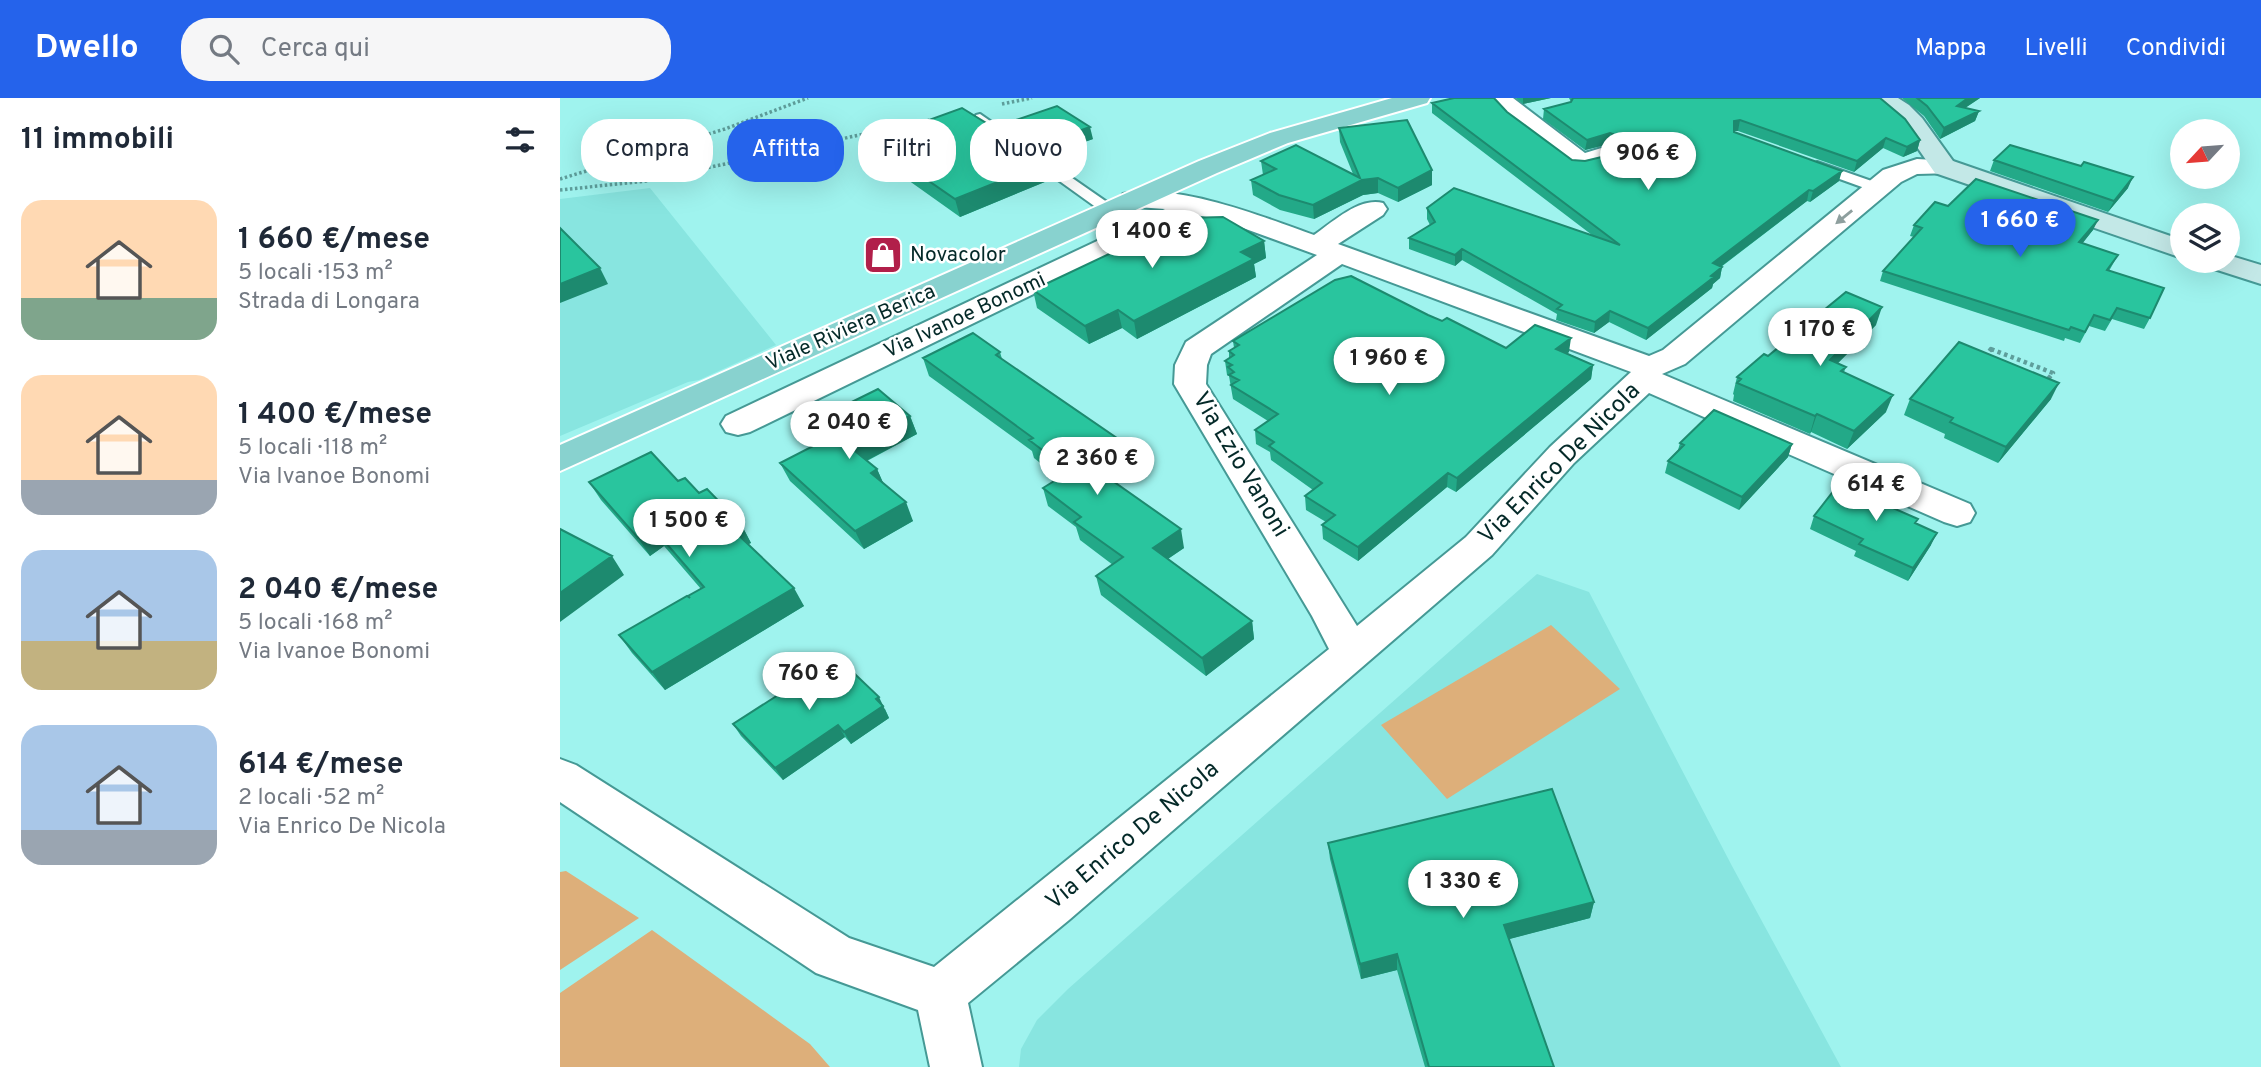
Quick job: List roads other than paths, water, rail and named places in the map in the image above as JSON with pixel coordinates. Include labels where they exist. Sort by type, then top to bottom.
[{"type":"main road","name":"Viale Riviera Berica","points":[[560,459],[1208,167],[1279,138],[1418,98]]},
{"type":"main road","points":[[1881,98],[1900,110],[1913,123],[1944,167],[2170,245]]},
{"type":"main road","points":[[2240,268],[2261,275]]},
{"type":"street","points":[[1508,107],[1549,108]]},
{"type":"street","points":[[1508,107],[1581,162],[1608,154]]},
{"type":"street","name":"Via Enrico De Nicola","points":[[940,994],[1052,904],[1479,546],[1562,455],[1647,373],[1674,357],[1878,188],[1906,168],[1919,165],[1944,167]]},
{"type":"street","points":[[1208,167],[1205,180],[1210,197],[1227,213]]},
{"type":"street","points":[[1121,205],[1158,201],[1227,213],[1614,353],[1647,373]]},
{"type":"street","name":"Via Ivanoe Bonomi","points":[[738,424],[1192,207]]},
{"type":"street","points":[[1328,249],[1373,209]]},
{"type":"street","name":"Via Ezio Vanoni","points":[[1328,249],[1197,349],[1191,365],[1190,384],[1329,611],[1351,653]]},
{"type":"street","name":"Via Enrico De Nicola","points":[[1647,373],[1957,513]]},
{"type":"street","points":[[567,792],[834,956],[940,994],[956,1067]]},
{"type":"lane","points":[[980,118],[1121,205]]},
{"type":"lane","points":[[1801,160],[1878,188]]},
{"type":"place","name":"Novacolor","points":[[883,255]]}]
